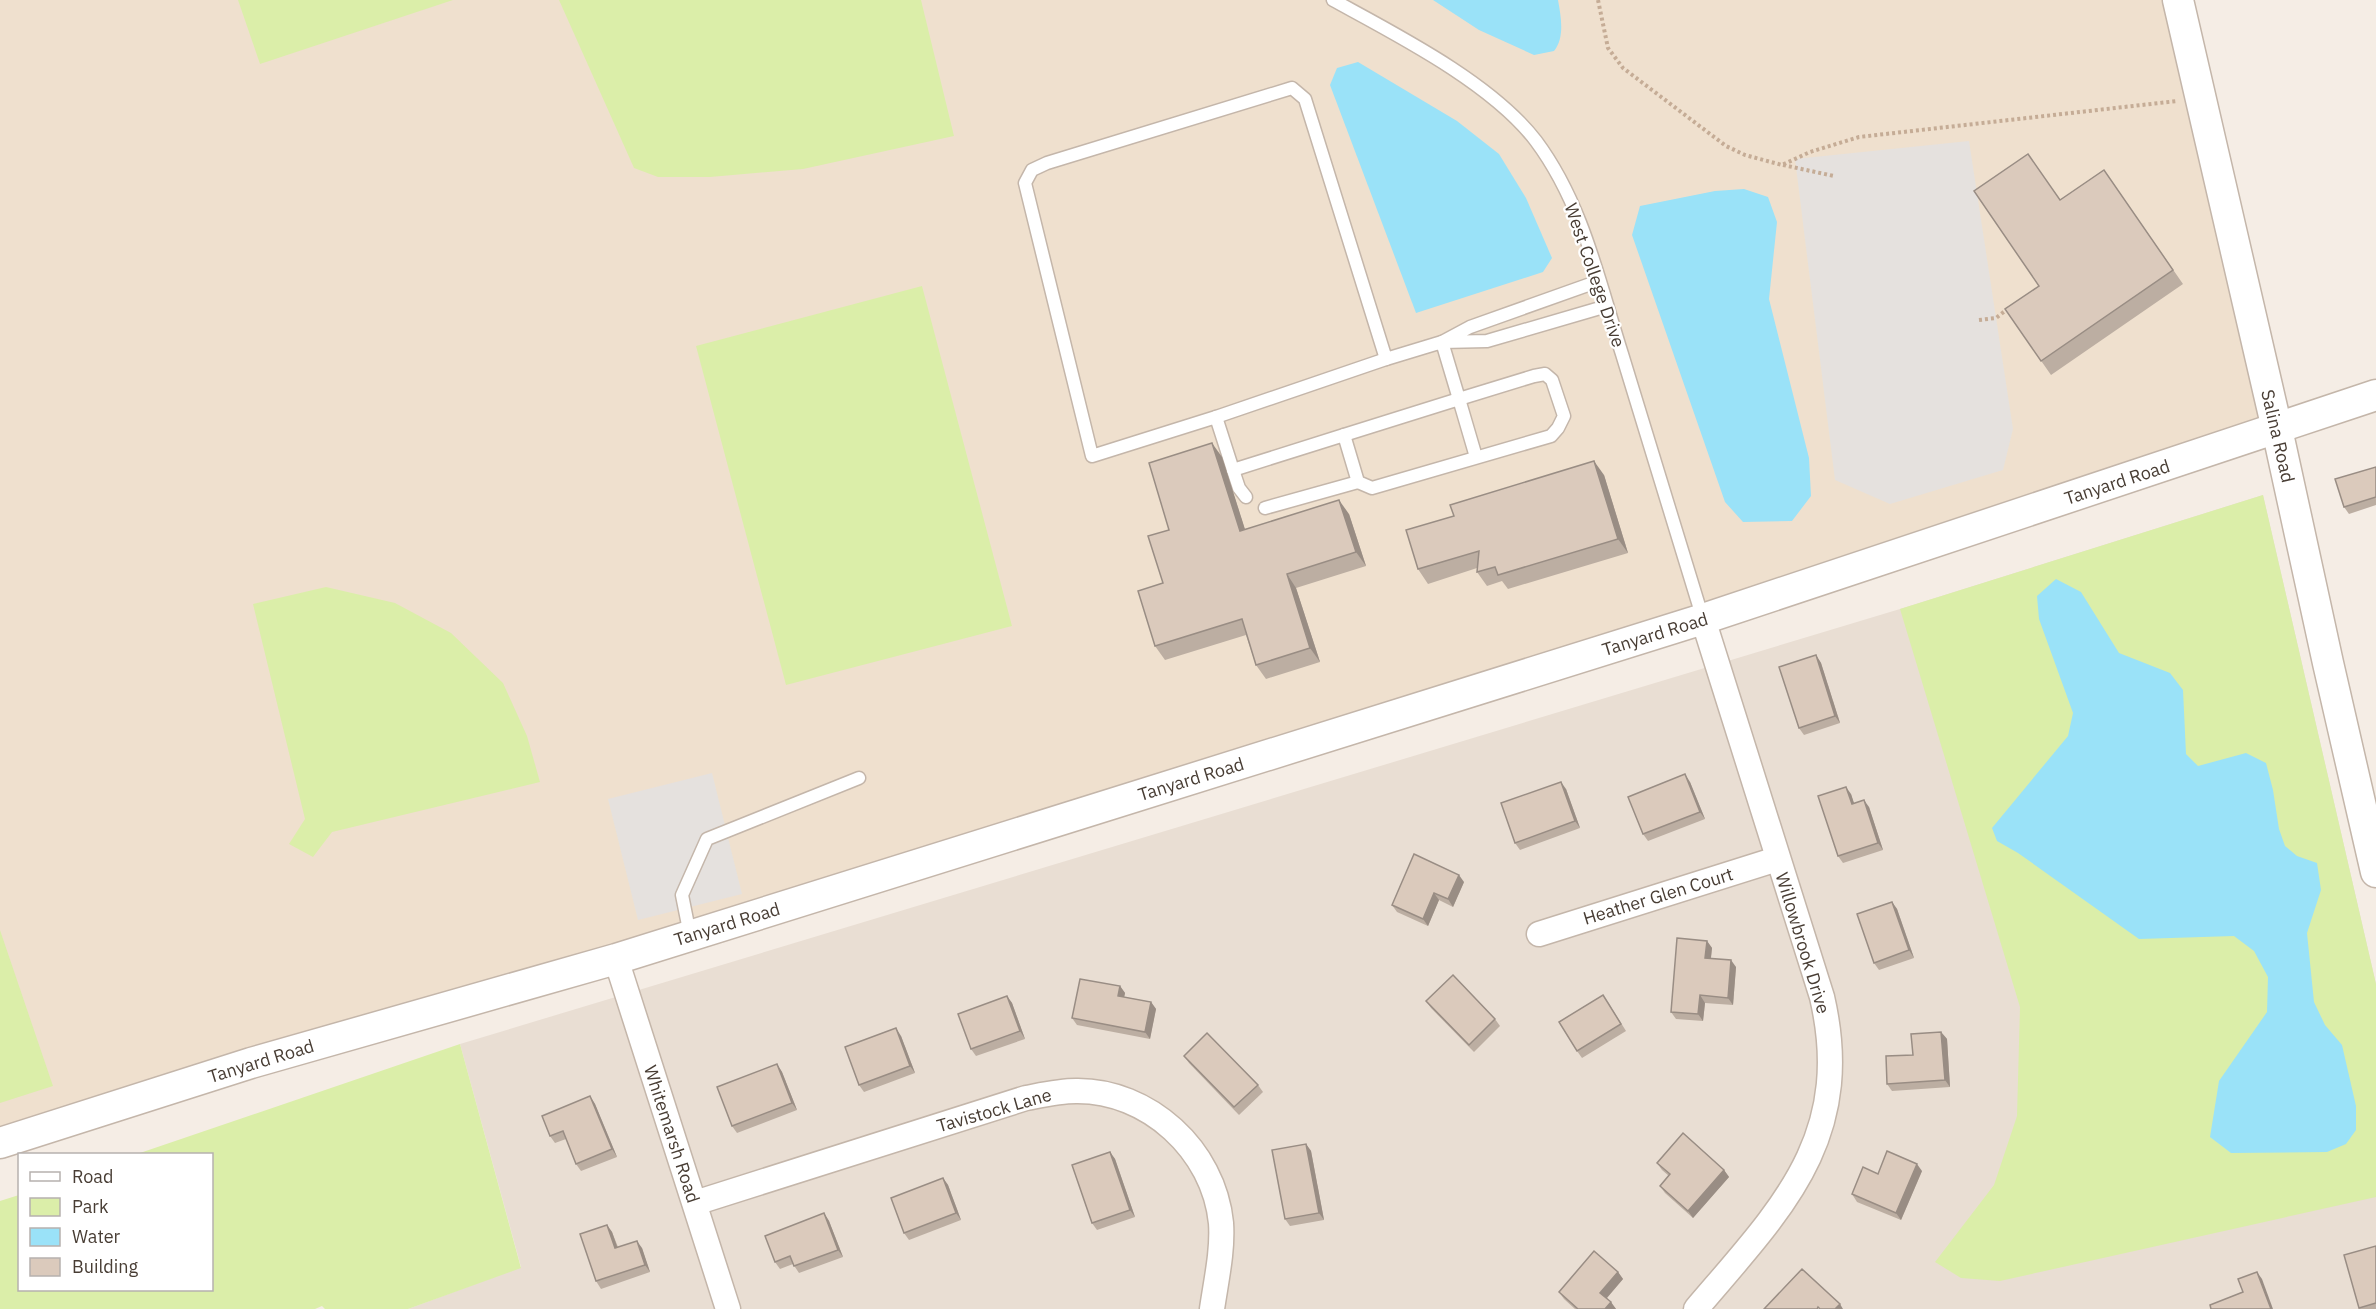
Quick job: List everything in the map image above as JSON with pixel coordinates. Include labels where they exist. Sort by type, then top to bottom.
[{"type":"street","name":"Salina Road","points":[[2178,0],[2376,872]]},
{"type":"street","name":"Tanyard Road","points":[[0,1143],[251,1064],[616,959],[1703,619],[2376,395]]},
{"type":"street","name":"Willowbrook Drive","points":[[1696,1309],[1776,1215],[1802,1174],[1818,1136],[1827,1091],[1831,1054],[1827,1018],[1703,619]]},
{"type":"street","name":"Heather Glen Court","points":[[1539,934],[1777,859]]},
{"type":"street","name":"Whitemarsh Road","points":[[616,959],[728,1309]]},
{"type":"street","name":"Tavistock Lane","points":[[695,1203],[1026,1098],[1077,1090],[1113,1096],[1132,1101],[1150,1110],[1169,1125],[1199,1160],[1207,1176],[1217,1202],[1221,1222],[1219,1260],[1212,1309]]},
{"type":"lane","name":"West College Drive","points":[[1333,0],[1411,43],[1493,98],[1536,141],[1568,194],[1581,223],[1703,619]]},
{"type":"lane","points":[[1386,359],[1305,99],[1292,87],[1047,163],[1032,170],[1025,183],[1092,456],[1442,342],[1470,327],[1599,281]]},
{"type":"lane","points":[[1442,342],[1487,341],[1607,306]]},
{"type":"lane","points":[[1442,342],[1476,457]]},
{"type":"lane","points":[[1233,470],[1534,376],[1545,374],[1552,380],[1564,416],[1551,436],[1372,488],[1358,482],[1265,508]]},
{"type":"lane","points":[[1216,417],[1239,488],[1246,497]]},
{"type":"lane","points":[[1344,435],[1358,482]]},
{"type":"lane","points":[[690,936],[682,895],[707,839],[859,778]]},
{"type":"path","points":[[1598,0],[1608,48],[1623,68],[1719,142],[1745,155],[1834,176]]},
{"type":"path","points":[[1782,165],[1810,152],[1859,137],[2181,100]]},
{"type":"path","points":[[1979,320],[1996,318],[2013,305]]},
{"type":"shaded area","points":[[0,0],[2178,0],[2277,429],[0,1144]]},
{"type":"shaded area","points":[[1969,141],[2013,429],[2003,470],[1890,504],[1835,480],[1795,159]]},
{"type":"shaded area","points":[[2263,495],[2376,984],[2376,1309],[408,1309],[521,1267],[460,1044],[1900,609]]},
{"type":"shaded area","points":[[712,773],[742,894],[638,920],[608,799]]},
{"type":"green space","points":[[238,0],[453,0],[260,64]]},
{"type":"green space","points":[[559,0],[921,0],[954,136],[803,169],[710,177],[658,177],[634,168]]},
{"type":"green space","points":[[922,286],[1012,626],[786,685],[696,346]]},
{"type":"green space","points":[[2263,495],[2376,984],[2376,1197],[2000,1281],[1961,1278],[1935,1262],[1994,1185],[2017,1116],[2020,1007],[1900,609]]},
{"type":"green space","points":[[326,587],[395,603],[451,633],[503,683],[527,736],[540,782],[332,832],[313,857],[289,844],[305,819],[253,604]]},
{"type":"green space","points":[[0,930],[53,1086],[0,1103]]},
{"type":"green space","points":[[460,1044],[521,1268],[408,1309],[325,1309],[322,1306],[315,1309],[0,1309],[0,1201],[18,1195],[18,1291],[213,1291],[213,1153],[140,1153]]},
{"type":"water","points":[[1433,0],[1558,0],[1560,40],[1554,51],[1534,55],[1479,30]]},
{"type":"water","points":[[1358,62],[1457,121],[1499,154],[1526,198],[1552,258],[1543,272],[1416,313],[1330,85],[1337,68]]},
{"type":"water","points":[[1744,189],[1768,197],[1777,222],[1769,299],[1809,458],[1811,496],[1792,521],[1743,522],[1725,502],[1632,235],[1640,206],[1715,191]]},
{"type":"water","points":[[2056,579],[2081,592],[2119,653],[2170,673],[2183,690],[2186,754],[2198,766],[2246,753],[2266,763],[2279,829],[2285,846],[2297,856],[2317,863],[2321,890],[2307,933],[2314,1002],[2325,1025],[2342,1045],[2356,1106],[2356,1130],[2346,1144],[2327,1152],[2231,1153],[2210,1137],[2219,1081],[2267,1012],[2268,977],[2254,951],[2234,936],[2139,939],[2018,853],[1997,841],[1992,828],[2068,736],[2073,713],[2039,619],[2037,596]]},
{"type":"building","points":[[2028,154],[2060,200],[2104,170],[2173,270],[2041,361],[2005,309],[2039,286],[1974,191]]},
{"type":"building","points":[[1212,443],[1240,531],[1339,500],[1356,552],[1287,574],[1310,648],[1256,665],[1242,619],[1155,646],[1138,591],[1163,583],[1148,536],[1169,530],[1149,463]]},
{"type":"building","points":[[1594,461],[1618,539],[1498,575],[1495,567],[1477,572],[1479,551],[1418,569],[1406,530],[1454,516],[1450,505]]},
{"type":"building","points":[[2376,467],[2376,497],[2344,507],[2335,479]]},
{"type":"building","points":[[1816,655],[1835,716],[1799,728],[1779,667]]},
{"type":"building","points":[[1685,774],[1700,812],[1643,834],[1628,797]]},
{"type":"building","points":[[1561,782],[1575,821],[1515,843],[1501,803]]},
{"type":"building","points":[[1846,787],[1852,804],[1864,800],[1878,843],[1838,856],[1818,796]]},
{"type":"building","points":[[1414,854],[1459,875],[1448,899],[1434,893],[1423,919],[1392,905]]},
{"type":"building","points":[[1892,902],[1909,950],[1874,963],[1857,914]]},
{"type":"building","points":[[1677,938],[1707,941],[1705,958],[1731,960],[1728,998],[1700,995],[1698,1014],[1671,1012]]},
{"type":"building","points":[[1453,975],[1495,1019],[1469,1045],[1426,1001]]},
{"type":"building","points":[[1080,979],[1120,986],[1118,996],[1151,1002],[1145,1032],[1072,1018]]},
{"type":"building","points":[[1603,995],[1621,1024],[1577,1051],[1559,1022]]},
{"type":"building","points":[[1007,996],[1020,1031],[971,1049],[958,1014]]},
{"type":"building","points":[[896,1028],[910,1066],[859,1085],[845,1047]]},
{"type":"building","points":[[1941,1032],[1945,1080],[1887,1084],[1886,1056],[1913,1055],[1911,1034]]},
{"type":"building","points":[[1207,1033],[1258,1085],[1234,1107],[1184,1056]]},
{"type":"building","points":[[777,1064],[792,1103],[732,1126],[717,1087]]},
{"type":"building","points":[[590,1096],[612,1149],[576,1164],[563,1131],[550,1136],[542,1116]]},
{"type":"building","points":[[1683,1133],[1724,1170],[1688,1211],[1660,1186],[1670,1174],[1657,1163]]},
{"type":"building","points":[[1306,1144],[1319,1213],[1285,1219],[1272,1150]]},
{"type":"building","points":[[1887,1151],[1917,1164],[1896,1213],[1852,1194],[1863,1167],[1878,1174]]},
{"type":"building","points":[[1110,1152],[1130,1210],[1092,1223],[1072,1165]]},
{"type":"building","points":[[943,1178],[956,1213],[904,1233],[891,1198]]},
{"type":"building","points":[[824,1213],[838,1250],[794,1266],[790,1256],[775,1262],[765,1236]]},
{"type":"building","points":[[607,1225],[615,1248],[637,1241],[645,1265],[596,1281],[580,1234]]},
{"type":"building","points":[[2376,1246],[2376,1303],[2359,1308],[2344,1255]]},
{"type":"building","points":[[1594,1251],[1618,1272],[1600,1293],[1611,1302],[1605,1309],[1578,1309],[1559,1292]]},
{"type":"building","points":[[1802,1269],[1840,1304],[1835,1309],[1818,1307],[1817,1309],[1764,1309]]},
{"type":"building","points":[[2257,1272],[2271,1309],[2211,1309],[2210,1305],[2243,1292],[2238,1279]]}]
